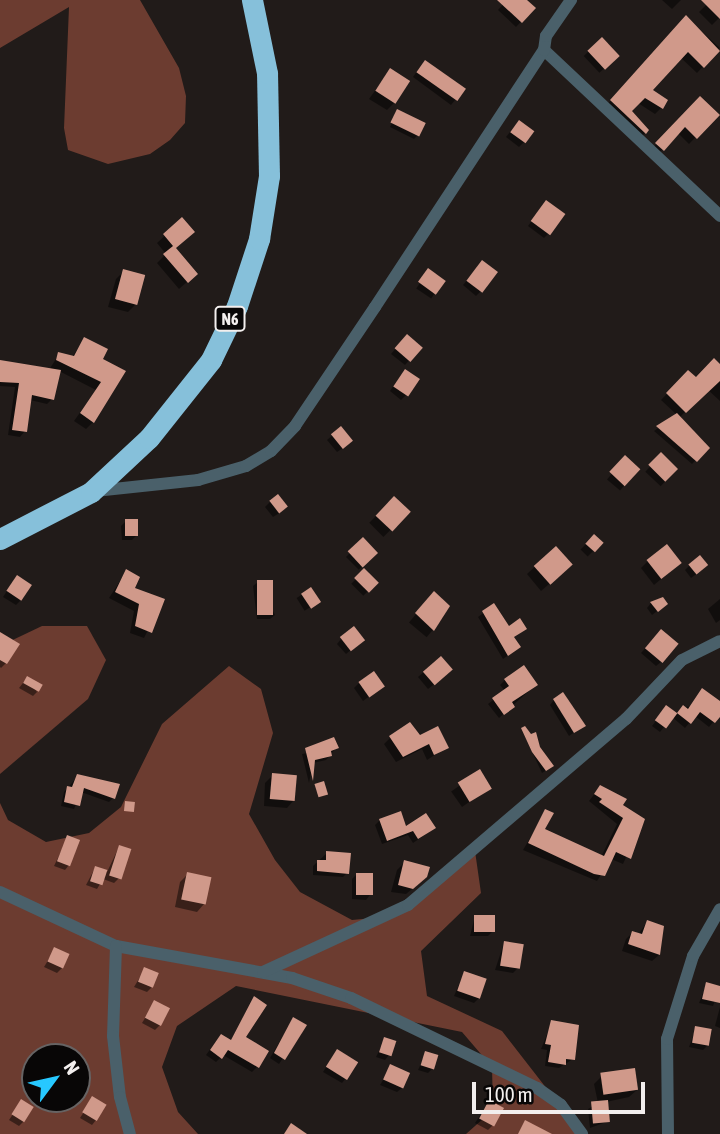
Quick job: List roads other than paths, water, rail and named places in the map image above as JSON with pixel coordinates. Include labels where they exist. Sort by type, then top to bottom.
[{"type":"highway","name":"N6","points":[[0,539],[48,518],[91,492],[149,438],[211,360],[237,306],[259,239],[271,121],[267,73],[252,0]]},
{"type":"street","points":[[91,492],[198,480],[246,466],[271,451],[295,426],[544,50],[546,36],[572,0]]},
{"type":"street","points":[[544,50],[720,216]]},
{"type":"street","points":[[262,972],[408,905],[626,719],[682,660],[720,641]]},
{"type":"street","points":[[0,892],[116,946],[262,972],[351,998],[480,1059],[561,1105],[582,1134]]},
{"type":"street","points":[[668,1134],[667,1039],[693,956],[720,909]]},
{"type":"street","points":[[116,946],[113,1036],[120,1097],[130,1134]]}]
